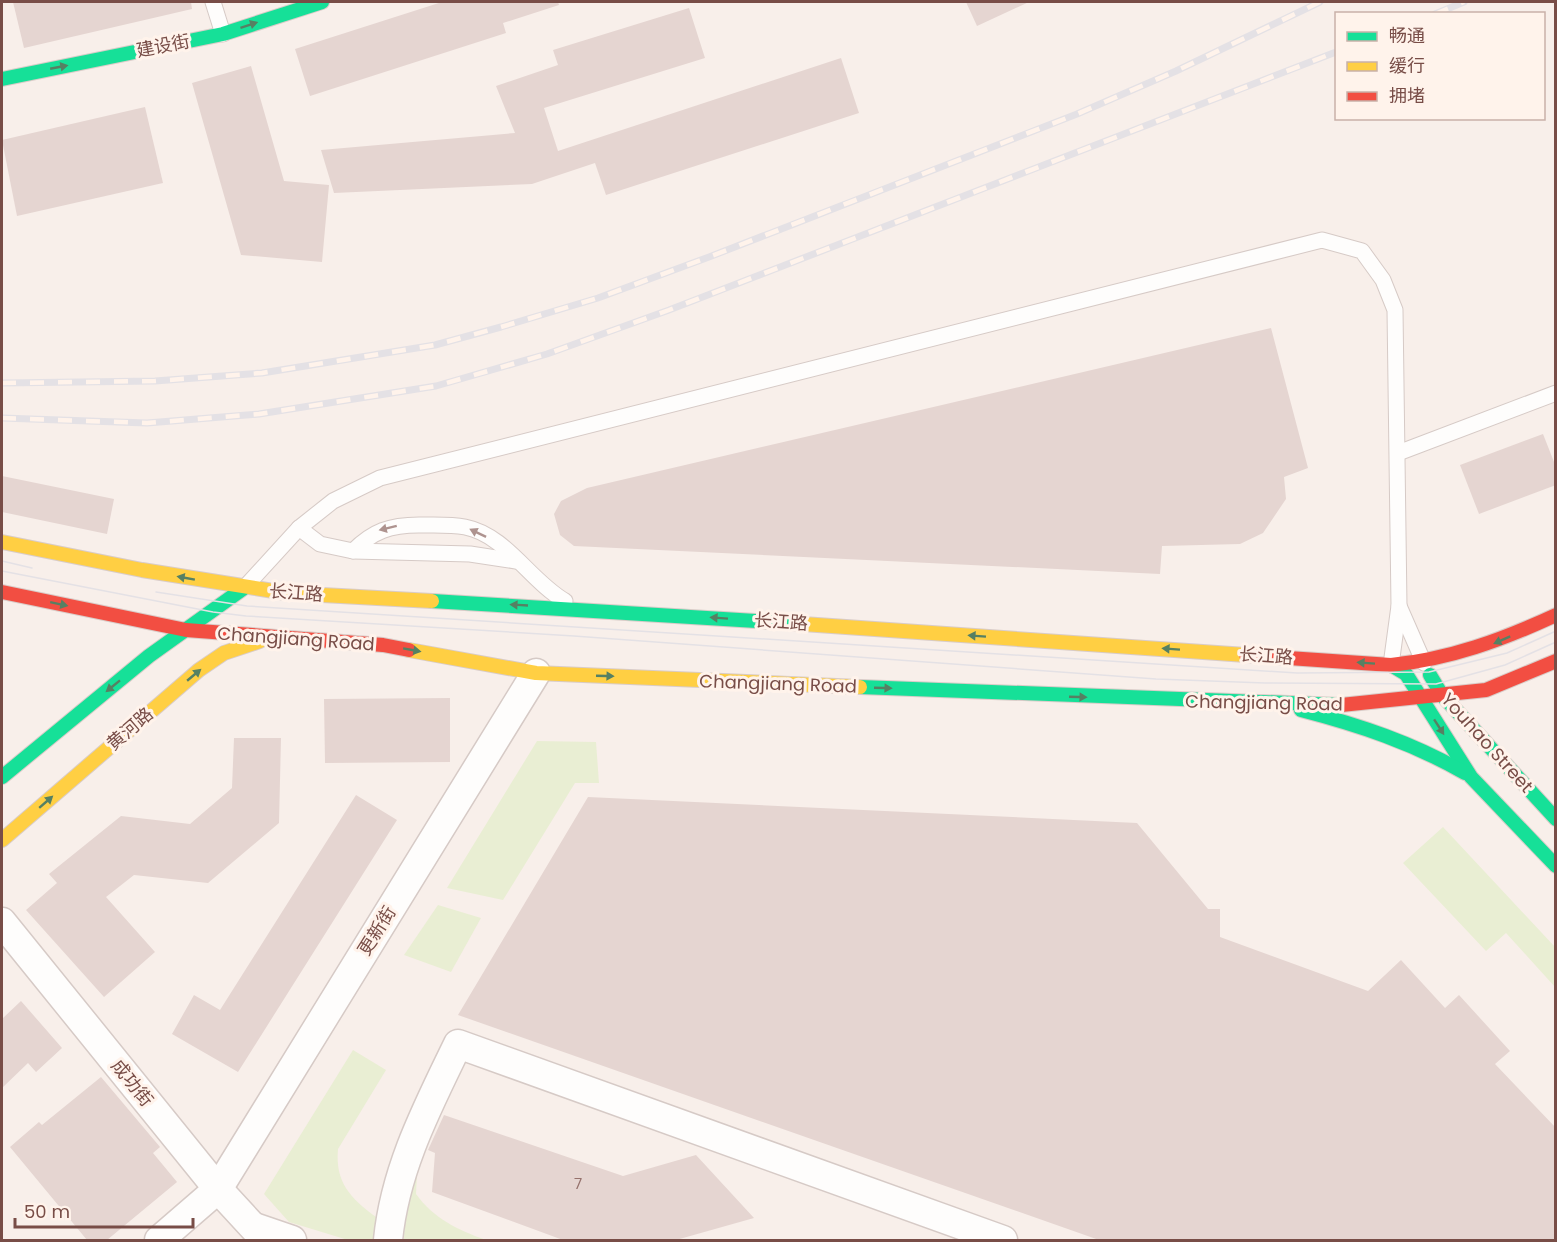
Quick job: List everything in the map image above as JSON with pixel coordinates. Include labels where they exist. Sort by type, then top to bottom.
[{"type":"main road","name":"建设街","points":[[2,79],[223,34],[322,2]]},
{"type":"main road","name":"长江路","points":[[2,542],[244,588],[286,593],[577,608],[1391,665],[1424,663],[1488,646],[1556,615]]},
{"type":"main road","points":[[2,777],[149,656],[244,588]]},
{"type":"main road","name":"Changjiang Road","points":[[2,592],[186,630],[383,645],[537,673],[1279,705],[1356,705],[1486,690],[1556,661]]},
{"type":"main road","name":"黄河路","points":[[2,840],[199,670],[224,653],[270,638]]},
{"type":"main road","name":"Youhao Street","points":[[1424,663],[1442,695],[1556,819]]},
{"type":"main road","name":"Youhao Street","points":[[1391,665],[1406,674],[1472,777],[1556,866]]},
{"type":"main road","points":[[1279,705],[1348,722],[1428,751],[1472,777]]},
{"type":"street","name":"更新街","points":[[159,1240],[218,1189],[537,673]]},
{"type":"street","name":"成功街","points":[[2,922],[218,1189],[260,1234]]},
{"type":"street","points":[[388,1240],[391,1208],[407,1155],[458,1044],[1003,1240]]},
{"type":"street","points":[[260,1234],[292,1240]]},
{"type":"lane","points":[[213,2],[223,34]]},
{"type":"lane","points":[[244,588],[299,528],[333,501],[380,478],[1322,240],[1362,251],[1383,280],[1395,310],[1399,606],[1391,665]]},
{"type":"lane","points":[[1398,453],[1556,393]]},
{"type":"lane","points":[[353,551],[366,538],[382,528],[401,525],[466,527],[494,541],[557,596],[577,608]]},
{"type":"lane","points":[[299,528],[320,544],[353,551],[471,554],[518,561]]},
{"type":"lane","points":[[1399,606],[1424,663]]},
{"type":"green space","points":[[537,741],[596,742],[599,783],[575,783],[503,900],[447,888]]},
{"type":"green space","points":[[1443,827],[1555,947],[1555,987],[1506,933],[1486,951],[1403,863]]},
{"type":"green space","points":[[438,905],[481,918],[451,972],[404,955]]},
{"type":"green space","points":[[353,1050],[386,1070],[338,1149],[339,1171],[346,1188],[376,1217],[374,1240],[348,1240],[289,1222],[264,1194]]},
{"type":"green space","points":[[406,1173],[417,1174],[416,1194],[430,1210],[456,1227],[486,1240],[404,1240]]},
{"type":"building","points":[[13,2],[191,2],[192,9],[24,48]]},
{"type":"building","points":[[442,2],[558,2],[559,5],[503,23],[506,33],[310,96],[295,49]]},
{"type":"building","points":[[966,2],[1029,2],[977,26]]},
{"type":"building","points":[[689,8],[705,58],[544,108],[558,151],[841,58],[859,113],[606,195],[595,163],[532,184],[334,193],[321,150],[515,133],[496,86],[558,65],[553,50]]},
{"type":"building","points":[[251,66],[284,181],[329,185],[322,262],[241,255],[192,83]]},
{"type":"building","points":[[145,107],[163,183],[17,216],[2,140]]},
{"type":"building","points":[[1271,328],[1308,468],[1284,477],[1286,499],[1263,533],[1240,544],[1162,546],[1160,574],[574,546],[560,535],[554,514],[561,501],[587,488]]},
{"type":"building","points":[[1543,434],[1556,467],[1556,485],[1479,514],[1460,465]]},
{"type":"building","points":[[2,476],[114,499],[107,534],[2,512]]},
{"type":"building","points":[[450,698],[450,762],[325,763],[324,699]]},
{"type":"building","points":[[234,738],[281,738],[279,823],[208,883],[134,875],[106,897],[155,952],[104,997],[26,910],[57,883],[49,874],[121,816],[190,824],[232,788]]},
{"type":"building","points":[[356,795],[397,820],[238,1072],[172,1034],[194,995],[220,1010]]},
{"type":"building","points":[[588,797],[1137,823],[1208,909],[1220,909],[1220,937],[1368,991],[1401,960],[1445,1008],[1459,995],[1510,1051],[1495,1064],[1556,1128],[1556,1240],[1099,1240],[458,1015]]},
{"type":"building","points":[[21,1001],[62,1048],[36,1072],[28,1063],[2,1088],[2,1019]]},
{"type":"building","points":[[101,1077],[160,1147],[153,1153],[177,1182],[107,1240],[87,1240],[10,1147],[39,1122],[42,1125]]},
{"type":"building","points":[[444,1115],[623,1176],[696,1155],[754,1218],[676,1240],[563,1240],[432,1192],[435,1153],[428,1150]]},
{"type":"tram line","points":[[2,561],[32,568]]},
{"type":"tram line","points":[[2,571],[213,612],[246,616],[574,636],[1156,679],[1265,683],[1436,684],[1505,665],[1556,642]]},
{"type":"tram line","points":[[156,592],[247,606],[1297,673],[1429,672],[1507,653],[1556,631]]},
{"type":"railway","points":[[2,383],[155,381],[262,373],[435,345],[501,327],[598,298],[709,257],[1077,114],[1176,71],[1320,2]]},
{"type":"railway","points":[[1440,12],[1464,2]]},
{"type":"railway","points":[[2,418],[147,423],[259,414],[436,386],[547,354],[669,310],[1335,52]]},
{"type":"traffic: fast","points":[[2,79],[223,34],[322,2]]},
{"type":"traffic: fast","points":[[2,777],[149,656],[244,588]]},
{"type":"traffic: fast","points":[[432,601],[803,624]]},
{"type":"traffic: fast","points":[[1391,665],[1406,674],[1471,777],[1556,866]]},
{"type":"traffic: fast","points":[[1430,675],[1442,695],[1556,819]]},
{"type":"traffic: fast","points":[[860,687],[1341,705]]},
{"type":"traffic: fast","points":[[1301,710],[1385,736],[1465,773]]},
{"type":"traffic: slow","points":[[2,542],[142,570],[286,593],[432,601]]},
{"type":"traffic: slow","points":[[803,624],[1246,655]]},
{"type":"traffic: slow","points":[[2,840],[199,670],[224,653],[260,641]]},
{"type":"traffic: slow","points":[[409,650],[536,673],[860,687]]},
{"type":"traffic: jam","points":[[2,592],[186,630],[383,645],[409,650]]},
{"type":"traffic: jam","points":[[1246,655],[1391,665],[1434,658],[1475,647],[1516,633],[1556,615]]},
{"type":"traffic: jam","points":[[1341,705],[1486,690],[1556,661]]}]
